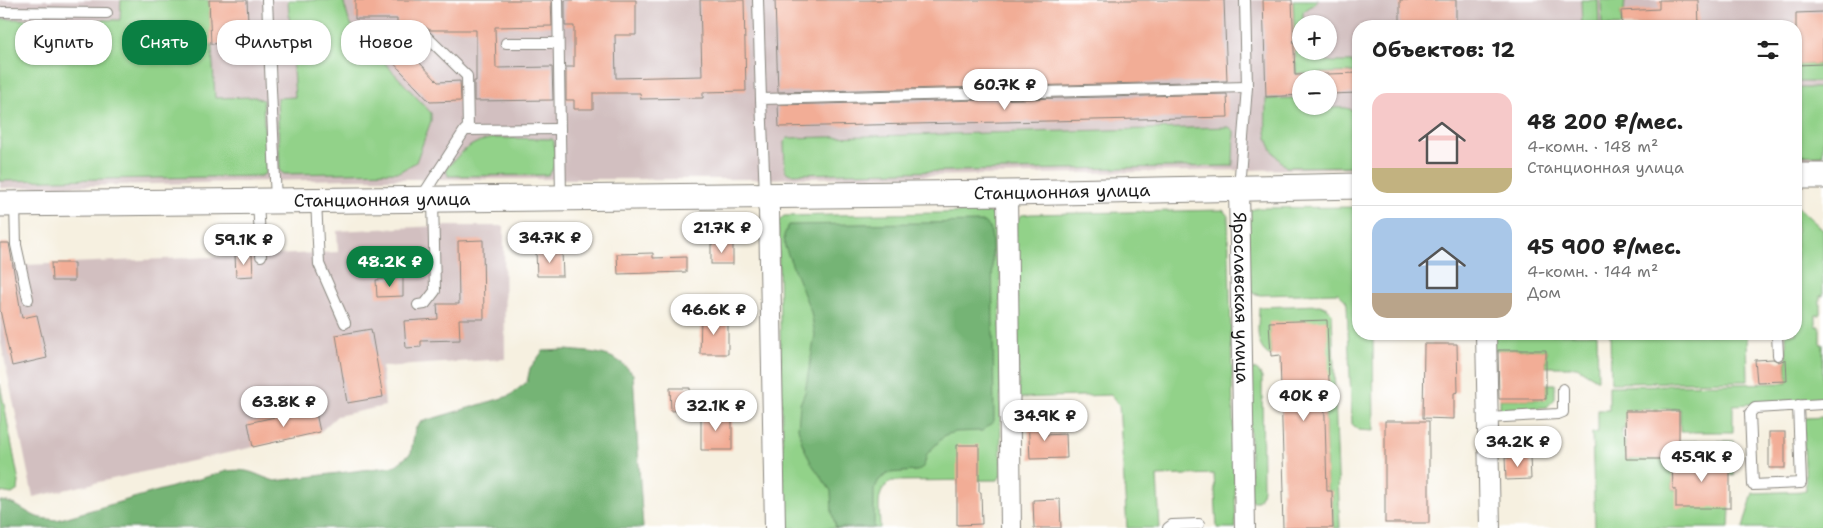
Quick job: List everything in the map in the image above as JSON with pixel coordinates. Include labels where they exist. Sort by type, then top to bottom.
[{"type":"street","points":[[1802,176],[1823,176]]},
{"type":"street","name":"Станционная улица","points":[[8,204],[1007,193],[1352,186]]},
{"type":"street","name":"Ярославская улица","points":[[1239,188],[1245,528]]},
{"type":"street","points":[[1007,193],[1011,528]]},
{"type":"street","points":[[765,196],[769,210],[775,528]]},
{"type":"street","points":[[1486,340],[1490,528]]},
{"type":"lane","points":[[261,256],[267,201],[267,0]]},
{"type":"lane","points":[[558,0],[562,198]]},
{"type":"lane","points":[[758,0],[760,99],[765,196]]},
{"type":"lane","points":[[1239,188],[1247,87],[1245,0]]},
{"type":"lane","points":[[0,12],[107,13]]},
{"type":"lane","points":[[431,41],[467,76],[468,130]]},
{"type":"lane","points":[[506,43],[558,43]]},
{"type":"lane","points":[[760,99],[1247,87]]},
{"type":"lane","points":[[418,305],[426,304],[435,291],[426,199],[465,130],[560,129]]},
{"type":"lane","points":[[316,200],[319,264],[346,323]]},
{"type":"lane","points":[[8,204],[28,299]]},
{"type":"lane","points":[[1777,340],[1778,355]]},
{"type":"lane","points":[[1488,418],[1558,414],[1563,412],[1563,388]]},
{"type":"lane","points":[[1798,406],[1801,483],[1753,485],[1750,413],[1755,408],[1823,404]]},
{"type":"lane","points":[[1168,528],[1172,525],[1199,524]]},
{"type":"shaded area","points":[[0,0],[1823,0],[1823,160],[1802,160],[1802,20],[1352,20],[1352,168],[750,179],[347,179],[0,188]]},
{"type":"shaded area","points":[[438,226],[504,226],[505,359],[382,367],[385,406],[337,416],[320,432],[33,497],[0,338],[0,266],[251,254],[252,256],[338,252],[337,231]]},
{"type":"green space","points":[[121,0],[209,0],[215,98],[255,97],[263,100],[266,173],[261,176],[0,181],[0,19],[120,20]]},
{"type":"green space","points":[[288,0],[343,0],[349,20],[341,20],[341,65],[387,65],[431,113],[431,121],[416,162],[399,172],[284,174],[280,171],[277,98],[295,97],[293,65],[331,65],[331,20],[289,20]]},
{"type":"green space","points":[[1293,0],[1319,0],[1303,12],[1303,15],[1294,15]]},
{"type":"green space","points":[[1581,0],[1598,0],[1599,20],[1582,20]]},
{"type":"green space","points":[[1601,0],[1625,0],[1624,11],[1621,12],[1622,20],[1602,20]]},
{"type":"green space","points":[[1295,60],[1352,62],[1352,72],[1337,73],[1337,70],[1296,70]]},
{"type":"green space","points":[[1823,64],[1823,82],[1802,82],[1802,65]]},
{"type":"green space","points":[[1802,88],[1823,88],[1823,155],[1802,156]]},
{"type":"green space","points":[[1292,98],[1292,115],[1337,115],[1337,108],[1352,110],[1352,166],[1286,167],[1272,150],[1266,128],[1266,99]]},
{"type":"green space","points":[[1229,127],[1234,131],[1232,166],[790,174],[785,171],[784,142],[788,138]]},
{"type":"green space","points":[[497,138],[552,139],[554,141],[555,160],[551,172],[548,175],[448,176],[446,169],[468,147],[481,141]]},
{"type":"green space","points":[[1352,207],[1352,340],[1373,340],[1374,431],[1358,430],[1352,424],[1346,301],[1338,293],[1260,295],[1253,293],[1249,287],[1247,211],[1258,208]]},
{"type":"green space","points":[[1223,210],[1228,216],[1236,528],[1217,528],[1214,474],[1157,476],[1160,528],[1127,528],[1119,405],[1111,395],[1019,398],[1015,220],[1022,215],[1031,214]]},
{"type":"green space","points":[[1802,211],[1823,230],[1823,296],[1820,296],[1820,315],[1816,315],[1816,326],[1820,326],[1820,344],[1823,344],[1823,400],[1733,405],[1733,432],[1680,432],[1680,409],[1626,410],[1626,429],[1622,429],[1622,440],[1625,441],[1626,459],[1676,459],[1673,489],[1730,508],[1729,528],[1595,528],[1592,433],[1598,432],[1598,410],[1609,410],[1609,386],[1787,383],[1786,340],[1802,340]]},
{"type":"green space","points":[[988,212],[1000,222],[1001,475],[998,480],[892,481],[886,485],[880,496],[880,528],[784,528],[778,221],[784,216]]},
{"type":"green space","points":[[984,222],[990,228],[992,239],[994,421],[982,431],[956,432],[945,435],[927,454],[924,466],[917,471],[889,473],[879,480],[874,490],[874,528],[836,528],[832,513],[831,491],[811,463],[798,428],[800,404],[805,392],[815,335],[811,312],[785,247],[784,235],[789,225]]},
{"type":"green space","points":[[1320,305],[1332,313],[1340,528],[1333,528],[1332,491],[1327,491],[1324,382],[1270,322],[1271,356],[1262,347],[1258,334],[1259,307]]},
{"type":"green space","points":[[1493,340],[1597,340],[1598,380],[1577,367],[1546,367],[1546,350],[1493,350]]},
{"type":"green space","points":[[1610,340],[1747,340],[1748,381],[1611,383]]},
{"type":"green space","points":[[566,350],[603,354],[619,361],[633,374],[643,528],[0,528],[0,501],[15,505],[37,517],[57,520],[227,471],[247,471],[275,481],[395,466],[411,453],[415,429],[421,422],[509,396],[527,382],[530,368],[543,351]]},
{"type":"green space","points":[[1249,369],[1257,371],[1262,378],[1263,489],[1258,501],[1251,501]]},
{"type":"green space","points":[[0,384],[19,482],[18,490],[12,494],[0,492]]},
{"type":"green space","points":[[1546,384],[1555,384],[1555,399],[1547,407],[1500,411],[1500,399],[1546,399]]},
{"type":"green space","points":[[1823,417],[1823,528],[1743,528],[1753,493],[1806,491],[1803,422],[1806,418]]},
{"type":"green space","points":[[1679,441],[1734,441],[1734,476],[1679,459]]},
{"type":"building","points":[[209,0],[247,0],[248,20],[217,20],[217,44],[211,44]]},
{"type":"building","points":[[355,0],[551,0],[552,26],[495,27],[496,68],[552,67],[553,100],[474,101],[476,30],[431,30],[431,20],[355,19]]},
{"type":"building","points":[[565,0],[636,0],[636,35],[615,35],[616,78],[702,76],[700,0],[744,0],[746,91],[703,92],[703,98],[641,99],[640,93],[593,93],[593,109],[574,109],[574,100],[566,100],[566,67],[574,67],[574,26],[565,26]]},
{"type":"building","points":[[775,0],[1224,0],[1227,81],[778,92]]},
{"type":"building","points":[[1263,0],[1292,0],[1292,60],[1294,60],[1295,70],[1292,70],[1292,96],[1266,97]]},
{"type":"building","points":[[1400,0],[1456,0],[1456,20],[1400,20]]},
{"type":"building","points":[[1659,0],[1698,0],[1699,20],[1622,20],[1621,11],[1659,9]]},
{"type":"building","points":[[1823,12],[1823,64],[1802,65],[1802,20],[1796,20],[1796,13]]},
{"type":"building","points":[[395,65],[422,65],[438,82],[460,81],[461,101],[430,102]]},
{"type":"building","points":[[1352,73],[1352,93],[1337,94],[1337,74]]},
{"type":"building","points":[[1227,94],[1228,117],[779,127],[778,105]]},
{"type":"building","points":[[483,240],[484,319],[459,319],[460,340],[421,341],[421,347],[406,348],[404,321],[438,319],[437,304],[459,304],[458,241]]},
{"type":"building","points":[[0,243],[9,243],[22,318],[37,315],[47,358],[12,366],[0,310]]},
{"type":"building","points":[[711,244],[733,244],[733,264],[711,264]]},
{"type":"building","points":[[562,251],[563,276],[537,276],[536,252]]},
{"type":"building","points":[[653,253],[653,258],[686,257],[686,272],[618,274],[617,254]]},
{"type":"building","points":[[252,254],[253,276],[236,277],[235,255]]},
{"type":"building","points":[[51,263],[74,263],[74,281],[52,281]]},
{"type":"building","points":[[403,278],[403,296],[377,297],[376,280]]},
{"type":"building","points":[[701,317],[728,318],[728,354],[700,354]]},
{"type":"building","points":[[1327,320],[1329,382],[1324,382],[1327,491],[1332,491],[1333,528],[1283,528],[1282,491],[1284,492],[1280,355],[1271,356],[1269,322]]},
{"type":"building","points":[[371,329],[383,397],[347,403],[336,335]]},
{"type":"building","points":[[1424,344],[1457,344],[1458,392],[1454,393],[1454,419],[1423,418]]},
{"type":"building","points":[[1498,350],[1546,350],[1546,399],[1499,399]]},
{"type":"building","points":[[1773,359],[1779,362],[1786,359],[1787,381],[1757,382],[1755,360]]},
{"type":"building","points":[[670,388],[690,388],[690,410],[671,411]]},
{"type":"building","points":[[315,408],[320,432],[253,447],[248,423]]},
{"type":"building","points":[[1625,411],[1679,411],[1679,459],[1626,459]]},
{"type":"building","points":[[701,414],[732,415],[732,450],[701,450]]},
{"type":"building","points":[[1042,416],[1043,435],[1066,434],[1067,458],[1030,459],[1028,417]]},
{"type":"building","points":[[1385,421],[1429,421],[1429,523],[1385,523]]},
{"type":"building","points":[[1769,432],[1785,432],[1785,468],[1769,468]]},
{"type":"building","points":[[957,445],[979,445],[979,492],[981,492],[982,524],[957,525]]},
{"type":"building","points":[[1530,457],[1531,479],[1506,480],[1505,458]]},
{"type":"building","points":[[1672,459],[1730,459],[1730,508],[1676,508],[1676,489],[1673,489]]},
{"type":"building","points":[[1060,499],[1061,528],[1034,528],[1033,500]]}]
